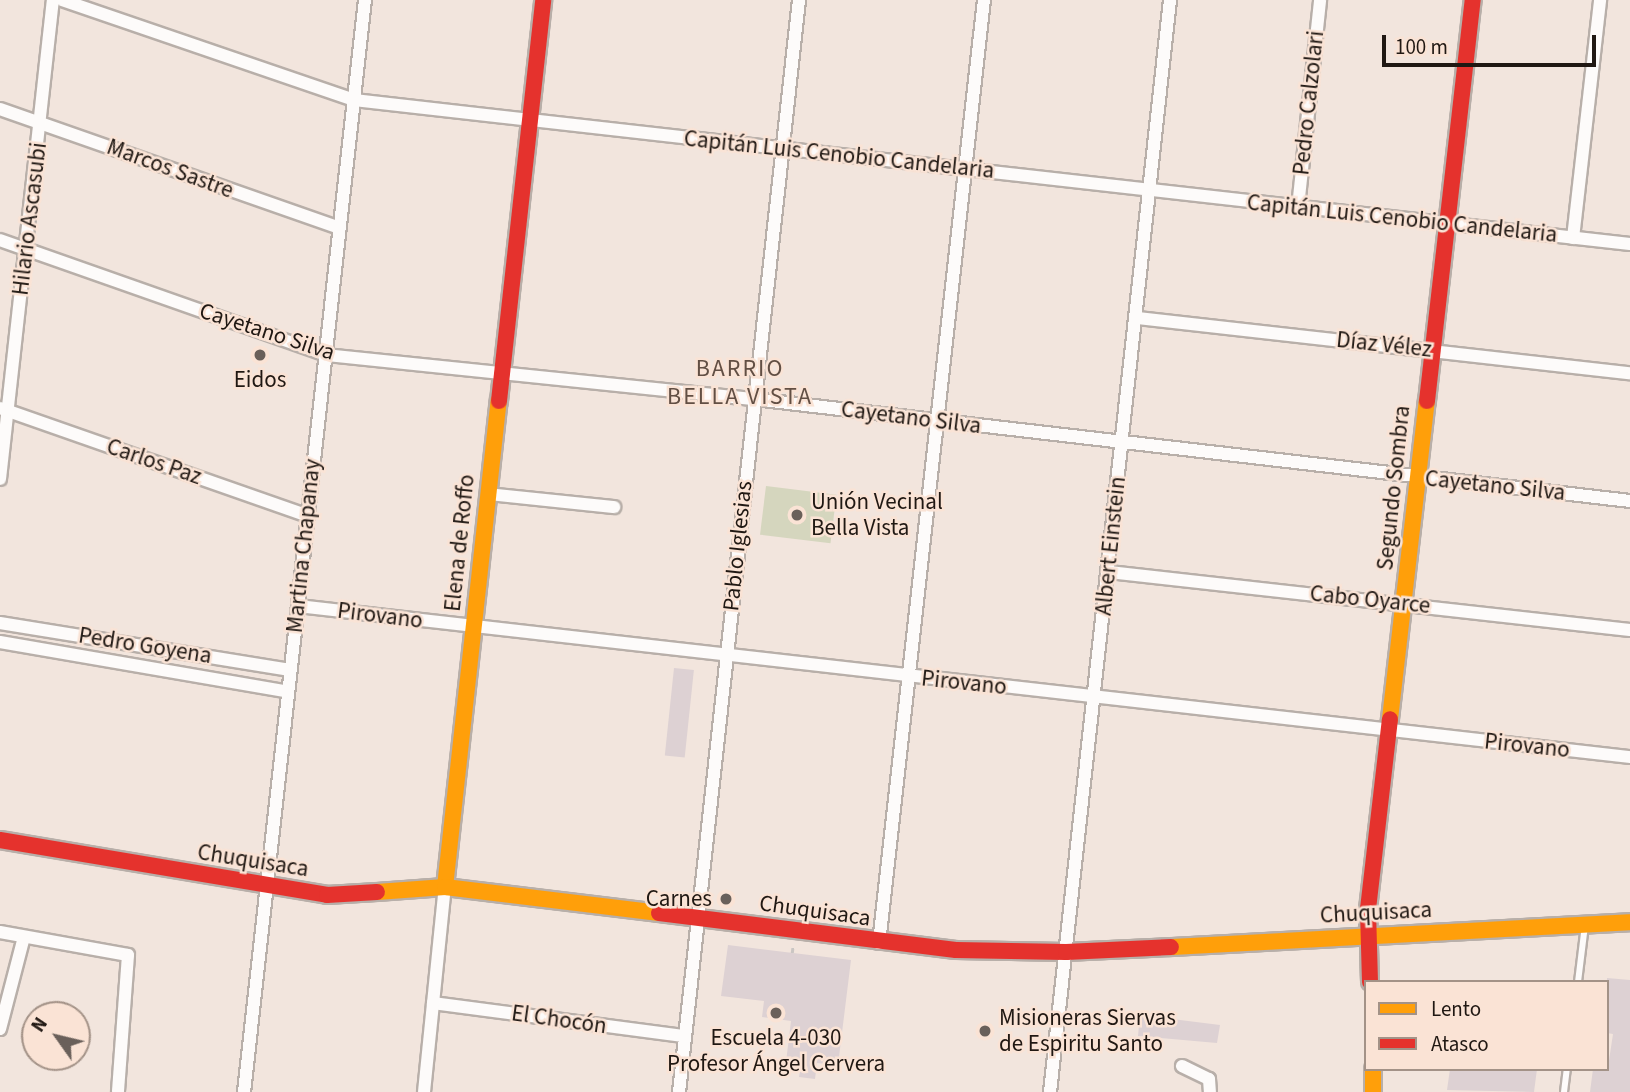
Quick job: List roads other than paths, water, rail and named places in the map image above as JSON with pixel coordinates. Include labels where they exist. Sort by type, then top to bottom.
[{"type":"street","name":"Hilario Ascasubi","points":[[0,479],[4,409],[26,249],[53,0]]},
{"type":"street","name":"Capitán Luis Cenobio Candelaria","points":[[62,0],[354,100],[1630,244]]},
{"type":"street","name":"Martina Chapanay","points":[[244,1092],[365,0]]},
{"type":"street","name":"Elena de Roffo","points":[[424,1092],[543,0]]},
{"type":"street","name":"Pablo Iglesias","points":[[679,1092],[799,0]]},
{"type":"street","points":[[878,943],[940,422],[984,0]]},
{"type":"street","name":"Albert Einstein","points":[[1049,1092],[1109,572],[1170,0]]},
{"type":"street","name":"Pedro Calzolari","points":[[1298,207],[1320,0]]},
{"type":"street","name":"Segundo Sombra","points":[[1370,980],[1368,937],[1389,731],[1472,0]]},
{"type":"street","points":[[1573,238],[1600,0]]},
{"type":"street","name":"Marcos Sastre","points":[[0,109],[340,228]]},
{"type":"street","name":"Cayetano Silva","points":[[0,240],[326,355],[754,399],[1122,444],[1630,501]]},
{"type":"street","name":"Díaz Vélez","points":[[1137,318],[1630,373]]},
{"type":"street","name":"Carlos Paz","points":[[4,409],[308,516]]},
{"type":"street","points":[[488,494],[614,507]]},
{"type":"street","name":"Cabo Oyarce","points":[[1109,572],[1630,630]]},
{"type":"street","name":"Pirovano","points":[[298,606],[1630,757]]},
{"type":"street","name":"Pedro Goyena","points":[[0,623],[290,670]]},
{"type":"street","name":"Pedro Goyena","points":[[0,642],[288,692]]},
{"type":"street","name":"Chuquisaca","points":[[0,840],[267,887],[338,895],[445,887],[697,916],[878,943],[1066,952],[1368,937],[1586,921],[1630,922]]},
{"type":"street","points":[[0,932],[128,956],[120,1092]]},
{"type":"street","points":[[0,1030],[24,937]]},
{"type":"street","name":"El Chocón","points":[[433,1003],[685,1036]]},
{"type":"street","points":[[1182,1066],[1209,1079],[1210,1092]]},
{"type":"street","points":[[1373,1071],[1373,1092]]},
{"type":"lane","points":[[1578,980],[1586,921]]},
{"type":"lane","points":[[1564,1092],[1567,1071]]},
{"type":"place","name":"Eidos","points":[[260,355]]},
{"type":"place","name":"Unión Vecinal Bella Vista","points":[[797,515]]},
{"type":"place","name":"Carnes","points":[[726,899]]},
{"type":"place","name":"Escuela 4-030 Profesor Ángel Cervera","points":[[776,1013]]},
{"type":"place","name":"Misioneras Siervas de Espiritu Santo","points":[[985,1031]]},
{"type":"district","name":"BARRIO BELLA VISTA","points":[[740,383]]}]
